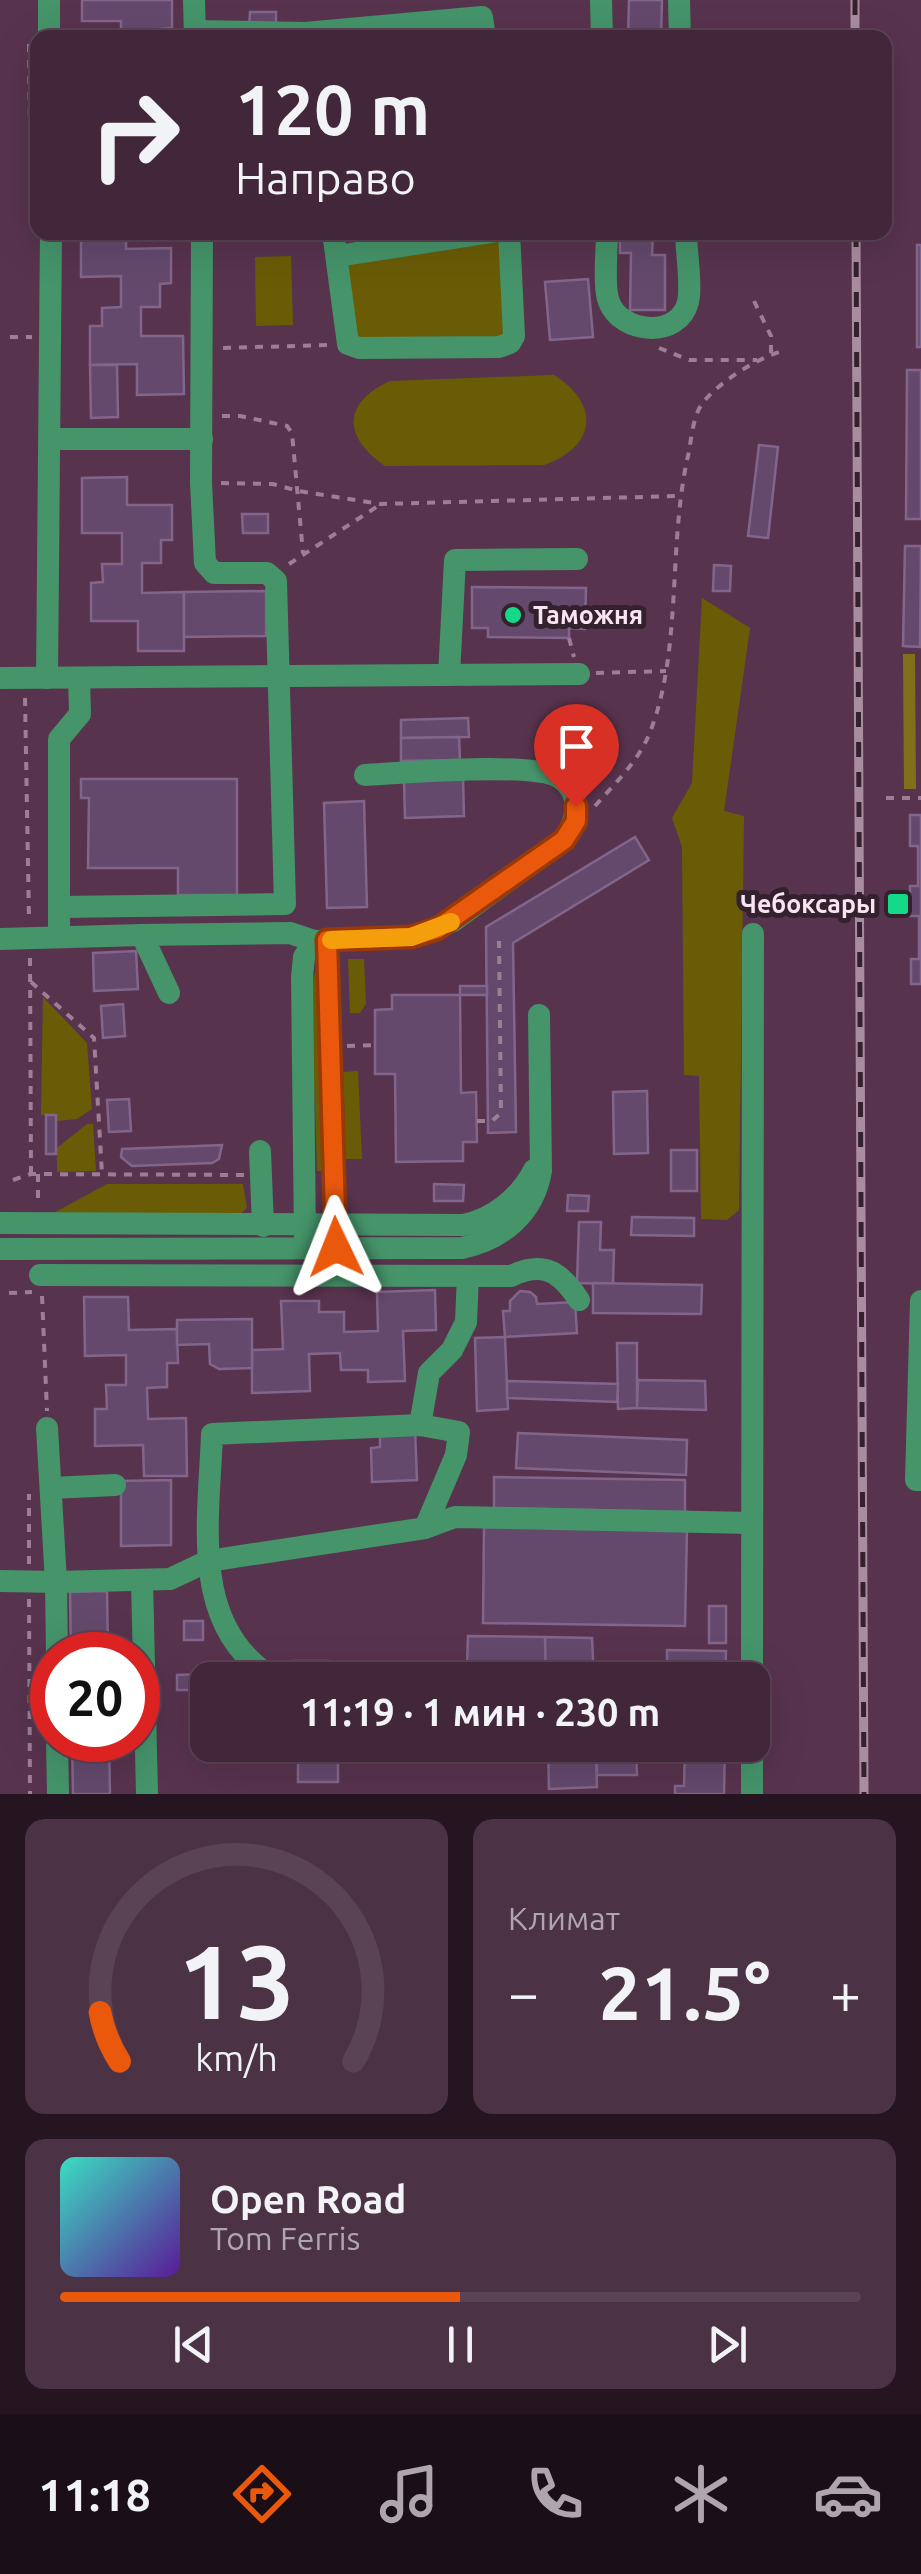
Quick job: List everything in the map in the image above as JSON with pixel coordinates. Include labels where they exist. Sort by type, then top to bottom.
[{"type":"lane","points":[[41,30],[49,0]]},
{"type":"lane","points":[[194,0],[195,30]]},
{"type":"lane","points":[[600,0],[602,30]]},
{"type":"lane","points":[[679,0],[680,30]]},
{"type":"lane","points":[[358,30],[482,18]]},
{"type":"lane","points":[[41,240],[52,439],[47,678]]},
{"type":"lane","points":[[59,907],[284,904],[276,581],[267,574],[214,573],[204,563],[202,240]]},
{"type":"lane","points":[[387,240],[335,244],[348,344],[359,348],[510,344],[514,336],[509,240]]},
{"type":"lane","points":[[607,240],[609,302],[626,323],[656,330],[676,320],[688,304],[686,240]]},
{"type":"lane","points":[[52,439],[202,427]]},
{"type":"lane","points":[[449,675],[454,560],[577,559]]},
{"type":"lane","points":[[0,678],[579,674]]},
{"type":"lane","points":[[59,936],[59,739],[80,714],[79,678]]},
{"type":"lane","points":[[0,939],[290,933],[320,941],[411,937],[437,929],[564,840],[576,821],[571,790],[560,778],[540,771],[365,775]]},
{"type":"lane","points":[[752,1662],[753,934]]},
{"type":"lane","points":[[142,935],[169,993]]},
{"type":"lane","points":[[320,941],[336,1237]]},
{"type":"lane","points":[[305,1237],[302,977],[304,957],[320,941]]},
{"type":"lane","points":[[0,1250],[305,1237],[462,1248],[481,1244],[502,1233],[532,1201],[538,1188],[539,1015]]},
{"type":"lane","points":[[260,1151],[263,1226]]},
{"type":"lane","points":[[0,1223],[263,1226],[305,1237]]},
{"type":"lane","points":[[41,1283],[511,1276],[521,1271],[554,1270],[580,1300]]},
{"type":"lane","points":[[420,1426],[429,1373],[452,1350],[466,1322],[468,1276]]},
{"type":"lane","points":[[921,1301],[916,1480],[921,1480]]},
{"type":"lane","points":[[250,1662],[227,1634],[208,1561],[212,1434],[420,1426],[459,1432],[456,1455],[425,1528]]},
{"type":"lane","points":[[47,1428],[56,1632]]},
{"type":"lane","points":[[51,1488],[115,1485]]},
{"type":"lane","points":[[0,1581],[170,1579],[208,1561],[425,1528],[454,1517],[752,1523]]},
{"type":"lane","points":[[142,1580],[147,1794]]},
{"type":"lane","points":[[58,1762],[58,1794]]},
{"type":"lane","points":[[752,1762],[752,1794]]},
{"type":"path","points":[[754,302],[771,336],[771,354]]},
{"type":"path","points":[[648,328],[660,350],[690,360],[762,360]]},
{"type":"path","points":[[10,337],[32,336]]},
{"type":"path","points":[[202,349],[348,344]]},
{"type":"path","points":[[590,812],[641,754],[654,724],[666,671],[679,496],[698,409],[730,377],[782,351]]},
{"type":"path","points":[[202,427],[240,416],[287,426],[292,433],[303,552]]},
{"type":"path","points":[[201,483],[273,484],[380,504],[679,496]]},
{"type":"path","points":[[276,581],[303,552],[380,504]]},
{"type":"path","points":[[570,638],[579,674],[666,671]]},
{"type":"path","points":[[886,798],[921,798]]},
{"type":"path","points":[[477,1120],[492,1121],[501,1113],[499,941]]},
{"type":"path","points":[[29,942],[38,1211]]},
{"type":"path","points":[[31,982],[94,1038],[102,1174]]},
{"type":"path","points":[[337,1046],[375,1045]]},
{"type":"path","points":[[13,1180],[34,1174],[261,1175]]},
{"type":"path","points":[[10,1293],[41,1283]]},
{"type":"path","points":[[29,1586],[30,1794]]},
{"type":"shaded area","points":[[486,240],[500,241],[507,330],[501,339],[355,339],[345,273],[349,264]]},
{"type":"shaded area","points":[[291,256],[293,325],[256,326],[255,257]]},
{"type":"shaded area","points":[[554,375],[580,399],[586,424],[574,447],[544,465],[385,466],[371,455],[355,432],[356,409],[375,389],[390,381]]},
{"type":"shaded area","points":[[702,598],[750,628],[724,811],[744,816],[739,1210],[727,1220],[701,1219],[699,1076],[684,1075],[682,847],[672,818],[692,783]]},
{"type":"shaded area","points":[[903,654],[915,654],[916,789],[904,789]]},
{"type":"shaded area","points":[[348,959],[364,959],[366,1004],[360,1013],[350,1013]]},
{"type":"shaded area","points":[[320,961],[328,1171],[317,1171],[311,982]]},
{"type":"shaded area","points":[[43,997],[87,1043],[92,1109],[77,1119],[56,1121],[56,1115],[41,1115]]},
{"type":"shaded area","points":[[358,1071],[362,1159],[346,1159],[343,1072]]},
{"type":"shaded area","points":[[87,1124],[93,1124],[96,1171],[57,1172],[57,1148]]},
{"type":"shaded area","points":[[107,1184],[243,1184],[247,1208],[238,1216],[48,1216]]},
{"type":"building","points":[[82,0],[172,0],[172,28],[121,30],[121,21],[82,21]]},
{"type":"building","points":[[629,0],[662,0],[661,30],[628,30]]},
{"type":"building","points":[[250,12],[276,12],[276,28],[249,28]]},
{"type":"building","points":[[81,240],[126,240],[126,249],[171,248],[171,283],[160,284],[160,307],[141,307],[141,336],[183,336],[184,394],[137,395],[137,364],[90,365],[90,326],[102,326],[102,308],[121,307],[121,276],[81,277]]},
{"type":"building","points":[[620,240],[653,240],[652,255],[665,255],[665,310],[630,310],[631,253],[620,253]]},
{"type":"building","points":[[917,245],[921,245],[921,347],[917,347]]},
{"type":"building","points":[[588,279],[593,337],[550,340],[545,282]]},
{"type":"building","points":[[90,365],[117,365],[118,417],[91,418]]},
{"type":"building","points":[[907,370],[921,370],[921,519],[906,519]]},
{"type":"building","points":[[759,445],[778,447],[768,538],[748,536]]},
{"type":"building","points":[[127,477],[127,505],[172,505],[172,540],[161,540],[161,563],[142,563],[142,593],[184,592],[184,651],[138,651],[138,621],[91,621],[91,583],[103,582],[102,564],[122,564],[122,533],[82,533],[82,478]]},
{"type":"building","points":[[242,514],[268,514],[268,533],[243,533]]},
{"type":"building","points":[[905,546],[921,546],[920,647],[903,646]]},
{"type":"building","points":[[714,565],[731,566],[730,591],[713,591]]},
{"type":"building","points":[[472,587],[586,588],[585,629],[569,628],[569,638],[488,637],[488,628],[472,628]]},
{"type":"building","points":[[266,591],[266,636],[184,637],[184,592]]},
{"type":"building","points":[[468,718],[469,737],[401,738],[401,720]]},
{"type":"building","points":[[459,737],[460,760],[401,761],[401,738]]},
{"type":"building","points":[[463,778],[464,816],[405,818],[404,780]]},
{"type":"building","points":[[81,779],[237,779],[237,895],[178,895],[178,868],[88,868],[89,798],[81,798]]},
{"type":"building","points":[[364,801],[367,907],[327,908],[324,803]]},
{"type":"building","name":"Чебоксары","points":[[910,815],[921,815],[921,984],[911,984],[911,959],[919,959],[919,916],[910,916],[910,886],[918,886],[918,846],[910,846]]},
{"type":"building","points":[[635,837],[649,860],[513,943],[516,1132],[488,1133],[486,927]]},
{"type":"building","points":[[136,951],[138,989],[94,991],[93,953]]},
{"type":"building","points":[[460,986],[487,986],[487,995],[460,995]]},
{"type":"building","points":[[392,995],[460,995],[461,1093],[476,1092],[477,1142],[463,1142],[463,1161],[396,1162],[395,1074],[375,1074],[375,1010],[392,1009]]},
{"type":"building","points":[[123,1004],[125,1036],[103,1038],[101,1006]]},
{"type":"building","points":[[647,1091],[648,1153],[614,1154],[613,1092]]},
{"type":"building","points":[[129,1099],[131,1131],[109,1132],[107,1100]]},
{"type":"building","points":[[46,1115],[56,1115],[56,1154],[46,1154]]},
{"type":"building","points":[[222,1145],[219,1159],[212,1163],[132,1166],[121,1157],[122,1149]]},
{"type":"building","points":[[671,1150],[697,1150],[697,1191],[671,1191]]},
{"type":"building","points":[[434,1184],[464,1185],[463,1201],[434,1201]]},
{"type":"building","points":[[568,1195],[589,1196],[588,1211],[567,1211]]},
{"type":"building","points":[[632,1217],[694,1218],[694,1236],[631,1235]]},
{"type":"building","points":[[579,1222],[601,1222],[600,1250],[614,1250],[613,1284],[577,1283]]},
{"type":"building","points":[[593,1283],[702,1285],[701,1314],[593,1313]]},
{"type":"building","points":[[435,1290],[436,1330],[403,1331],[405,1381],[368,1382],[368,1370],[341,1370],[340,1353],[309,1354],[310,1391],[252,1393],[252,1350],[283,1349],[281,1301],[319,1301],[319,1312],[344,1312],[344,1332],[378,1331],[377,1292]]},
{"type":"building","points":[[520,1291],[530,1292],[537,1304],[575,1302],[577,1333],[505,1337],[503,1311],[510,1311],[510,1301]]},
{"type":"building","points":[[84,1297],[128,1297],[129,1330],[177,1329],[178,1363],[167,1363],[167,1387],[147,1388],[148,1419],[186,1418],[187,1476],[144,1476],[143,1445],[95,1446],[95,1409],[107,1409],[106,1385],[126,1385],[126,1355],[85,1356]]},
{"type":"building","points":[[252,1319],[252,1368],[219,1369],[210,1364],[209,1344],[177,1345],[177,1320]]},
{"type":"building","points":[[505,1337],[508,1409],[477,1411],[475,1338]]},
{"type":"building","points":[[617,1343],[637,1343],[637,1408],[618,1409]]},
{"type":"building","points":[[638,1380],[705,1381],[706,1410],[637,1408]]},
{"type":"building","points":[[507,1381],[618,1384],[617,1402],[507,1398]]},
{"type":"building","points":[[415,1429],[417,1480],[372,1482],[371,1448],[380,1447],[380,1430]]},
{"type":"building","points":[[518,1433],[687,1440],[686,1475],[516,1468]]},
{"type":"building","points":[[494,1477],[685,1480],[685,1512],[494,1508]]},
{"type":"building","points":[[171,1480],[171,1545],[121,1546],[121,1481]]},
{"type":"building","points":[[484,1527],[687,1529],[685,1626],[483,1623]]},
{"type":"building","points":[[107,1591],[108,1632],[71,1632],[70,1592]]},
{"type":"building","points":[[709,1606],[726,1606],[726,1643],[709,1643]]},
{"type":"building","points":[[184,1621],[203,1621],[203,1640],[184,1640]]},
{"type":"building","points":[[468,1636],[545,1637],[546,1662],[467,1662]]},
{"type":"building","points":[[545,1637],[592,1638],[593,1662],[546,1662]]},
{"type":"building","points":[[667,1650],[726,1651],[726,1662],[667,1662]]},
{"type":"building","points":[[190,1674],[190,1690],[177,1690],[177,1675]]},
{"type":"building","points":[[72,1762],[109,1762],[110,1794],[73,1794]]},
{"type":"building","points":[[298,1762],[338,1762],[338,1782],[298,1782]]},
{"type":"building","points":[[548,1762],[596,1762],[597,1787],[549,1789]]},
{"type":"building","points":[[597,1762],[637,1762],[637,1775],[597,1775]]},
{"type":"building","points":[[685,1762],[725,1762],[724,1794],[675,1794],[675,1786],[684,1786]]},
{"type":"railway","points":[[855,0],[855,30]]},
{"type":"railway","points":[[856,240],[864,1794]]},
{"type":"slow traffic","points":[[331,940],[411,937],[451,922]]},
{"type":"place","name":"Таможня","points":[[513,615]]},
{"type":"place","name":"Чебоксары","points":[[898,904]]},
{"type":"route","points":[[336,1247],[327,940],[411,937],[453,921],[564,840],[576,821],[576,806]]}]
